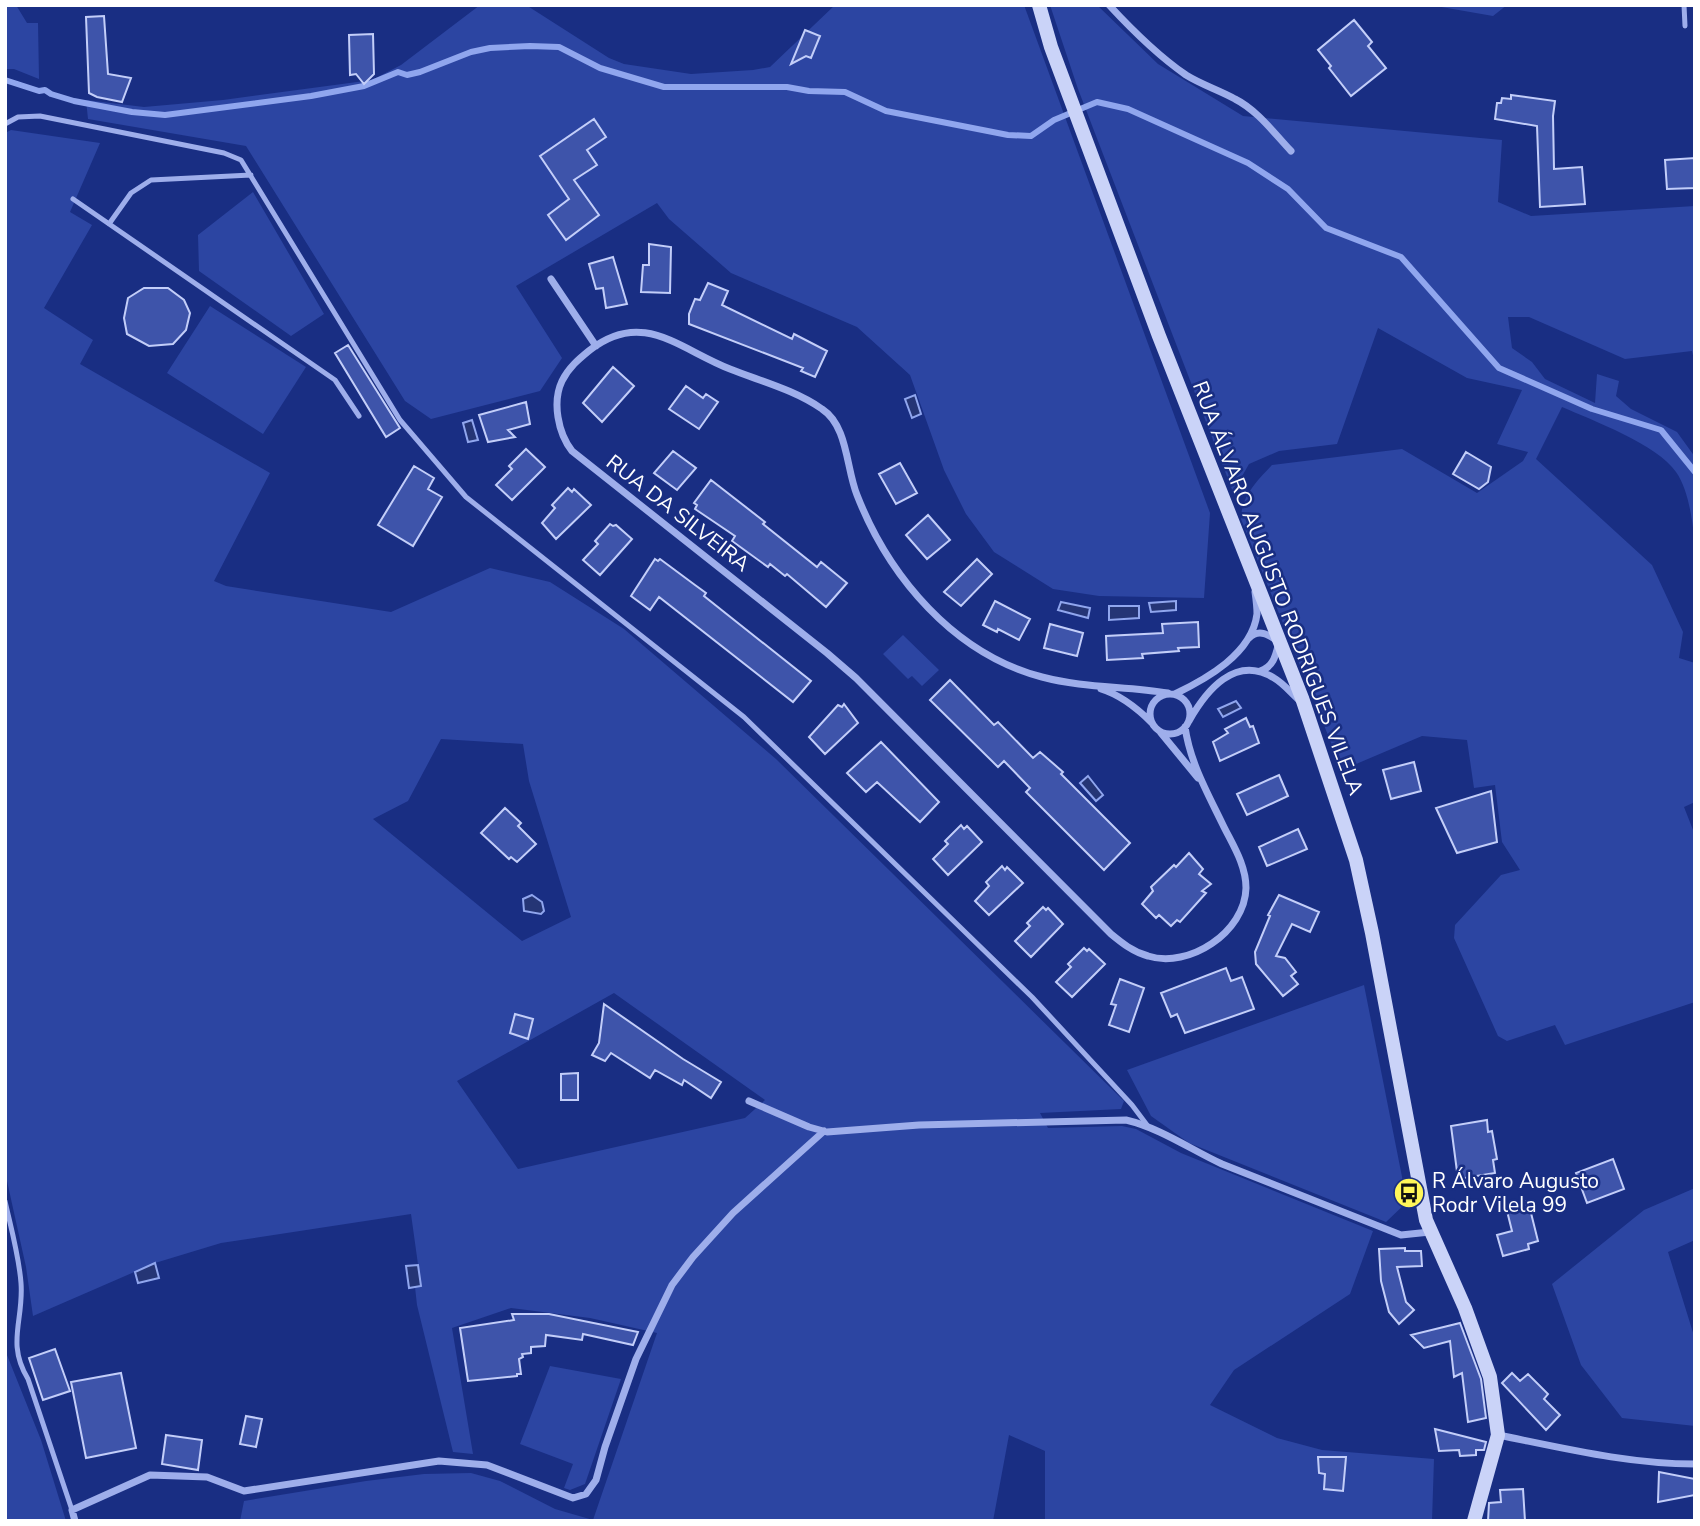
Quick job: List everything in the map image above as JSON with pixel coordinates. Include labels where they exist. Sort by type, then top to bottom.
[{"type":"main road","name":"RUA ÁLVARO AUGUSTO RODRIGUES VILELA","points":[[1039,5],[1051,47],[1159,336],[1304,705],[1356,860],[1426,1220],[1482,1351],[1490,1377],[1498,1435],[1475,1521]]},
{"type":"street","points":[[1109,5],[1144,43],[1189,77],[1236,99],[1253,111],[1291,151]]},
{"type":"street","points":[[551,278],[596,346]]},
{"type":"street","name":"RUA DA SILVEIRA","points":[[1084,684],[1112,692],[1136,708],[1161,732],[1201,781],[1241,861],[1246,890],[1243,904],[1233,927],[1212,944],[1185,955],[1165,958],[1150,957],[1123,944],[836,661],[572,451],[559,428],[558,393],[562,382],[573,364],[596,346],[620,332],[642,332],[660,335],[712,362],[805,399],[822,409],[829,414],[839,430],[855,491],[864,513],[895,568],[919,598],[959,636],[996,658],[1042,677],[1097,686],[1141,689],[1181,697],[1190,708],[1187,724],[1201,781]]},
{"type":"street","points":[[1239,649],[1253,627],[1257,613],[1254,577]]},
{"type":"street","points":[[1152,723],[1150,716],[1152,704],[1156,699],[1221,669],[1251,635],[1259,632],[1269,634],[1279,642],[1272,664],[1267,669],[1245,670],[1229,675],[1210,688],[1187,724],[1173,734],[1161,732]]},
{"type":"street","points":[[1259,671],[1275,678],[1304,705]]},
{"type":"street","points":[[749,1101],[824,1131],[1059,1120],[1126,1120],[1147,1125],[1222,1164],[1401,1235],[1431,1232]]},
{"type":"street","points":[[75,1521],[72,1510],[150,1475],[207,1477],[244,1490],[439,1461],[487,1465],[573,1498],[586,1494],[596,1480],[636,1359],[672,1285],[733,1213],[824,1131]]},
{"type":"street","points":[[1498,1435],[1606,1456],[1695,1464]]},
{"type":"lane","points":[[1684,5],[1685,26]]},
{"type":"lane","points":[[5,124],[18,117],[40,116],[224,153],[241,160],[400,420],[466,497],[744,718],[1032,997],[1132,1105],[1147,1125]]},
{"type":"lane","points":[[109,224],[131,193],[151,180],[251,175]]},
{"type":"lane","points":[[73,199],[335,380],[359,416]]},
{"type":"lane","points":[[5,1201],[21,1285],[16,1336],[19,1364],[29,1380],[72,1510]]},
{"type":"shaded area","points":[[5,5],[16,5],[27,23],[38,23],[39,79],[14,69],[5,69]]},
{"type":"shaded area","points":[[480,5],[526,5],[609,58],[624,64],[691,74],[770,67],[835,5],[1024,5],[1210,513],[1204,598],[1099,596],[1053,589],[994,552],[966,514],[944,470],[910,375],[857,327],[731,273],[669,219],[657,203],[516,286],[562,358],[540,391],[431,419],[405,401],[246,146],[88,119],[86,100],[144,107],[223,100],[372,80],[401,65]]},
{"type":"shaded area","points":[[1050,5],[1097,5],[1158,64],[1243,116],[1502,140],[1498,202],[1531,216],[1695,206],[1695,364],[1692,351],[1625,359],[1529,317],[1508,317],[1512,348],[1532,362],[1545,379],[1595,403],[1597,374],[1619,381],[1616,396],[1631,409],[1677,432],[1695,457],[1695,546],[1690,508],[1680,479],[1667,462],[1640,443],[1562,407],[1536,459],[1652,565],[1683,632],[1679,658],[1695,663],[1695,802],[1684,807],[1695,835],[1695,1002],[1565,1045],[1555,1025],[1507,1041],[1498,1036],[1454,938],[1455,925],[1501,875],[1520,870],[1502,842],[1495,785],[1474,788],[1467,740],[1422,736],[1342,770],[1241,519],[1247,496],[1272,465],[1402,449],[1477,493],[1523,461],[1528,452],[1497,444],[1522,390],[1467,378],[1378,328],[1337,444],[1279,451],[1249,464],[1233,492],[1078,89]]},
{"type":"shaded area","points":[[1430,5],[1507,5],[1493,16]]},
{"type":"shaded area","points":[[11,130],[100,143],[70,212],[92,225],[44,308],[93,340],[80,364],[270,473],[214,581],[226,586],[391,612],[490,568],[550,582],[624,629],[776,759],[1124,1101],[1121,1109],[1040,1113],[1048,1128],[1122,1126],[1136,1129],[1181,1153],[1373,1231],[1350,1294],[1234,1370],[1210,1405],[1277,1438],[1322,1450],[1434,1459],[1432,1521],[1045,1521],[1045,1451],[1009,1435],[993,1521],[240,1521],[244,1501],[366,1481],[424,1474],[471,1473],[500,1481],[555,1509],[593,1520],[657,1333],[590,1318],[511,1308],[452,1328],[473,1454],[453,1452],[417,1305],[415,1287],[421,1286],[411,1214],[221,1243],[155,1263],[33,1316],[26,1267],[5,1172],[5,133]],"holes":[[[441,739],[523,744],[529,781],[571,917],[522,941],[373,819],[408,801]],[[614,993],[765,1100],[745,1118],[518,1169],[457,1081]]]},
{"type":"shaded area","points":[[253,192],[324,314],[291,336],[199,271],[198,235]]},
{"type":"shaded area","points":[[210,306],[306,367],[263,434],[167,373]]},
{"type":"shaded area","points":[[915,395],[921,414],[912,418],[905,399]]},
{"type":"shaded area","points":[[472,420],[478,440],[468,442],[463,423]]},
{"type":"shaded area","points":[[1176,601],[1176,610],[1151,612],[1149,603]]},
{"type":"shaded area","points":[[1061,602],[1090,608],[1088,618],[1058,610]]},
{"type":"shaded area","points":[[1109,606],[1139,606],[1139,618],[1109,620]]},
{"type":"shaded area","points":[[903,635],[939,670],[922,686],[912,676],[908,679],[883,654]]},
{"type":"shaded area","points":[[1236,701],[1241,708],[1223,717],[1218,709]]},
{"type":"shaded area","points":[[1088,776],[1103,795],[1096,801],[1080,783]]},
{"type":"shaded area","points":[[532,895],[542,902],[544,911],[541,914],[524,911],[523,899]]},
{"type":"shaded area","points":[[1364,985],[1407,1202],[1386,1222],[1189,1143],[1151,1116],[1127,1070]]},
{"type":"shaded area","points":[[1695,1188],[1695,1240],[1668,1252],[1695,1339],[1695,1426],[1622,1418],[1581,1365],[1552,1284],[1644,1210]]},
{"type":"shaded area","points":[[155,1263],[159,1278],[138,1283],[135,1272]]},
{"type":"shaded area","points":[[418,1265],[421,1286],[409,1288],[406,1266]]},
{"type":"shaded area","points":[[5,1350],[41,1440],[66,1521],[5,1521]]},
{"type":"shaded area","points":[[550,1366],[621,1379],[585,1484],[570,1490],[564,1488],[573,1464],[520,1444]]},
{"type":"building","points":[[104,16],[108,74],[131,78],[122,102],[89,93],[86,17]]},
{"type":"building","points":[[1354,20],[1372,42],[1368,46],[1386,68],[1351,96],[1318,50]]},
{"type":"building","points":[[805,30],[820,36],[811,58],[806,56],[791,64]]},
{"type":"building","points":[[373,34],[374,74],[364,84],[356,74],[350,75],[349,35]]},
{"type":"building","points":[[1511,95],[1555,101],[1554,169],[1582,167],[1585,204],[1540,207],[1537,126],[1495,119],[1497,103],[1501,103],[1502,98],[1511,99]]},
{"type":"building","points":[[594,119],[606,137],[587,150],[597,165],[574,180],[599,215],[566,240],[548,215],[569,199],[540,156]]},
{"type":"building","points":[[1695,158],[1695,188],[1667,189],[1665,160]]},
{"type":"building","points":[[649,244],[671,247],[670,293],[641,292],[643,265],[649,265]]},
{"type":"building","points":[[613,257],[627,304],[606,308],[603,288],[596,289],[589,264]]},
{"type":"building","points":[[708,283],[728,291],[722,305],[792,339],[794,334],[827,351],[815,377],[801,371],[803,368],[689,324],[689,314],[695,299],[700,300]]},
{"type":"building","points":[[144,288],[168,288],[184,300],[190,313],[186,330],[173,344],[149,346],[127,334],[124,318],[128,298]]},
{"type":"building","points":[[348,345],[400,428],[386,437],[335,353]]},
{"type":"building","points":[[613,367],[634,386],[602,422],[583,403]]},
{"type":"building","points":[[686,386],[703,398],[706,394],[718,402],[699,429],[669,409]]},
{"type":"building","points":[[526,402],[530,424],[508,430],[515,437],[488,442],[479,415]]},
{"type":"building","points":[[526,449],[545,467],[512,500],[496,485],[512,469],[509,466]]},
{"type":"building","points":[[673,451],[696,468],[677,490],[654,473]]},
{"type":"building","points":[[1466,452],[1491,467],[1488,482],[1479,489],[1453,474]]},
{"type":"building","points":[[900,463],[917,493],[896,504],[879,474]]},
{"type":"building","points":[[414,466],[434,478],[428,489],[442,497],[413,546],[378,525]]},
{"type":"building","points":[[711,480],[817,567],[821,562],[847,583],[826,607],[787,574],[785,576],[770,564],[768,567],[732,541],[735,536],[695,509],[697,505],[694,503]]},
{"type":"building","points":[[568,488],[572,492],[574,489],[591,505],[556,539],[542,523],[555,508],[552,505]]},
{"type":"building","points":[[928,515],[950,540],[927,559],[906,535]]},
{"type":"building","points":[[610,524],[616,525],[632,539],[600,575],[583,560],[598,544],[595,541]]},
{"type":"building","points":[[655,559],[660,559],[706,593],[704,596],[811,681],[793,702],[659,597],[650,610],[631,596]]},
{"type":"building","points":[[977,559],[992,574],[961,606],[944,592]]},
{"type":"building","points":[[995,601],[1030,619],[1019,640],[983,625]]},
{"type":"building","points":[[1198,622],[1199,647],[1142,654],[1143,658],[1107,660],[1106,636],[1163,633],[1162,624]]},
{"type":"building","points":[[1050,624],[1083,633],[1077,656],[1044,648]]},
{"type":"building","points":[[950,680],[994,725],[998,722],[1033,758],[1040,752],[1063,772],[1061,774],[1130,843],[1104,870],[1026,792],[1030,788],[1004,761],[998,767],[930,700]]},
{"type":"building","points":[[844,704],[858,723],[825,754],[809,737],[838,705],[842,707]]},
{"type":"building","points":[[1246,718],[1250,727],[1253,726],[1259,743],[1220,761],[1213,742],[1228,733],[1225,729]]},
{"type":"building","points":[[881,742],[939,802],[920,822],[877,782],[866,792],[847,773]]},
{"type":"building","points":[[1414,762],[1421,791],[1391,799],[1383,770]]},
{"type":"building","points":[[1279,775],[1288,796],[1247,815],[1237,794]]},
{"type":"building","points":[[1491,791],[1497,842],[1457,853],[1436,808]]},
{"type":"building","points":[[505,808],[521,823],[518,826],[536,844],[517,862],[511,857],[509,859],[481,833]]},
{"type":"building","points":[[961,825],[964,829],[967,826],[982,842],[948,875],[933,859],[948,844],[945,841]]},
{"type":"building","points":[[1298,829],[1307,849],[1267,866],[1259,847]]},
{"type":"building","points":[[1189,853],[1203,869],[1199,874],[1211,884],[1202,891],[1206,893],[1180,922],[1177,920],[1171,926],[1159,915],[1156,918],[1142,904],[1153,891],[1151,887]]},
{"type":"building","points":[[1002,866],[1005,870],[1007,867],[1023,883],[989,915],[975,901],[989,886],[986,882]]},
{"type":"building","points":[[1279,895],[1319,912],[1310,932],[1292,924],[1276,956],[1285,958],[1296,972],[1291,976],[1298,984],[1283,996],[1256,964],[1255,952],[1270,916],[1268,915]]},
{"type":"building","points":[[1043,907],[1046,910],[1048,908],[1063,924],[1031,957],[1015,941],[1030,926],[1027,923]]},
{"type":"building","points":[[1084,948],[1087,951],[1089,949],[1105,964],[1072,997],[1056,982],[1071,967],[1068,964]]},
{"type":"building","points":[[1226,968],[1231,981],[1242,977],[1254,1009],[1185,1033],[1177,1014],[1171,1017],[1161,993]]},
{"type":"building","points":[[1120,979],[1144,988],[1129,1032],[1109,1025],[1116,1005],[1111,1004]]},
{"type":"building","points":[[604,1004],[721,1082],[711,1098],[684,1080],[682,1085],[655,1070],[650,1078],[611,1053],[605,1061],[592,1055],[599,1043]]},
{"type":"building","points":[[515,1014],[533,1019],[528,1039],[510,1033]]},
{"type":"building","points":[[578,1073],[578,1100],[561,1100],[561,1074]]},
{"type":"building","points":[[1487,1120],[1488,1132],[1492,1131],[1497,1159],[1493,1160],[1495,1173],[1458,1179],[1451,1126]]},
{"type":"building","points":[[1613,1159],[1624,1189],[1587,1203],[1576,1173]]},
{"type":"building","points":[[1528,1201],[1538,1241],[1528,1244],[1529,1249],[1503,1256],[1497,1235],[1512,1231],[1506,1207]]},
{"type":"building","points":[[1405,1248],[1405,1251],[1421,1251],[1422,1266],[1397,1267],[1406,1302],[1414,1310],[1399,1324],[1389,1312],[1381,1281],[1379,1249]]},
{"type":"building","points":[[512,1314],[549,1314],[638,1332],[633,1345],[583,1334],[582,1340],[546,1335],[545,1346],[531,1347],[531,1353],[522,1354],[523,1357],[519,1359],[521,1374],[468,1381],[460,1328],[514,1320]]},
{"type":"building","points":[[1460,1323],[1481,1379],[1486,1418],[1468,1422],[1462,1373],[1454,1377],[1450,1341],[1424,1348],[1411,1335]]},
{"type":"building","points":[[55,1349],[70,1391],[43,1400],[29,1358]]},
{"type":"building","points":[[121,1373],[136,1448],[86,1458],[71,1382]]},
{"type":"building","points":[[1512,1373],[1520,1381],[1528,1374],[1548,1394],[1544,1399],[1560,1415],[1546,1430],[1502,1383]]},
{"type":"building","points":[[246,1416],[262,1419],[256,1447],[240,1444]]},
{"type":"building","points":[[1435,1429],[1486,1442],[1484,1450],[1476,1450],[1476,1455],[1460,1456],[1459,1450],[1439,1451]]},
{"type":"building","points":[[166,1435],[202,1440],[198,1470],[162,1464]]},
{"type":"building","points":[[1318,1457],[1346,1457],[1343,1491],[1324,1489],[1325,1474],[1319,1473]]},
{"type":"building","points":[[1659,1472],[1695,1479],[1695,1495],[1658,1502]]},
{"type":"building","points":[[1523,1489],[1525,1521],[1488,1521],[1489,1503],[1501,1502],[1500,1490]]},
{"type":"waterway","points":[[5,80],[74,101],[165,115],[311,96],[364,86],[398,72],[407,75],[420,72],[471,52],[530,46],[559,47],[600,68],[664,87],[787,87],[845,92],[886,111],[1008,135],[1031,136],[1054,120],[1097,102],[1128,109],[1248,163],[1288,189],[1326,228],[1401,257],[1499,368],[1592,409],[1661,430],[1695,472]]},
{"type":"place","name":"R Álvaro Augusto Rodr Vilela 99","points":[[1409,1193]]}]
